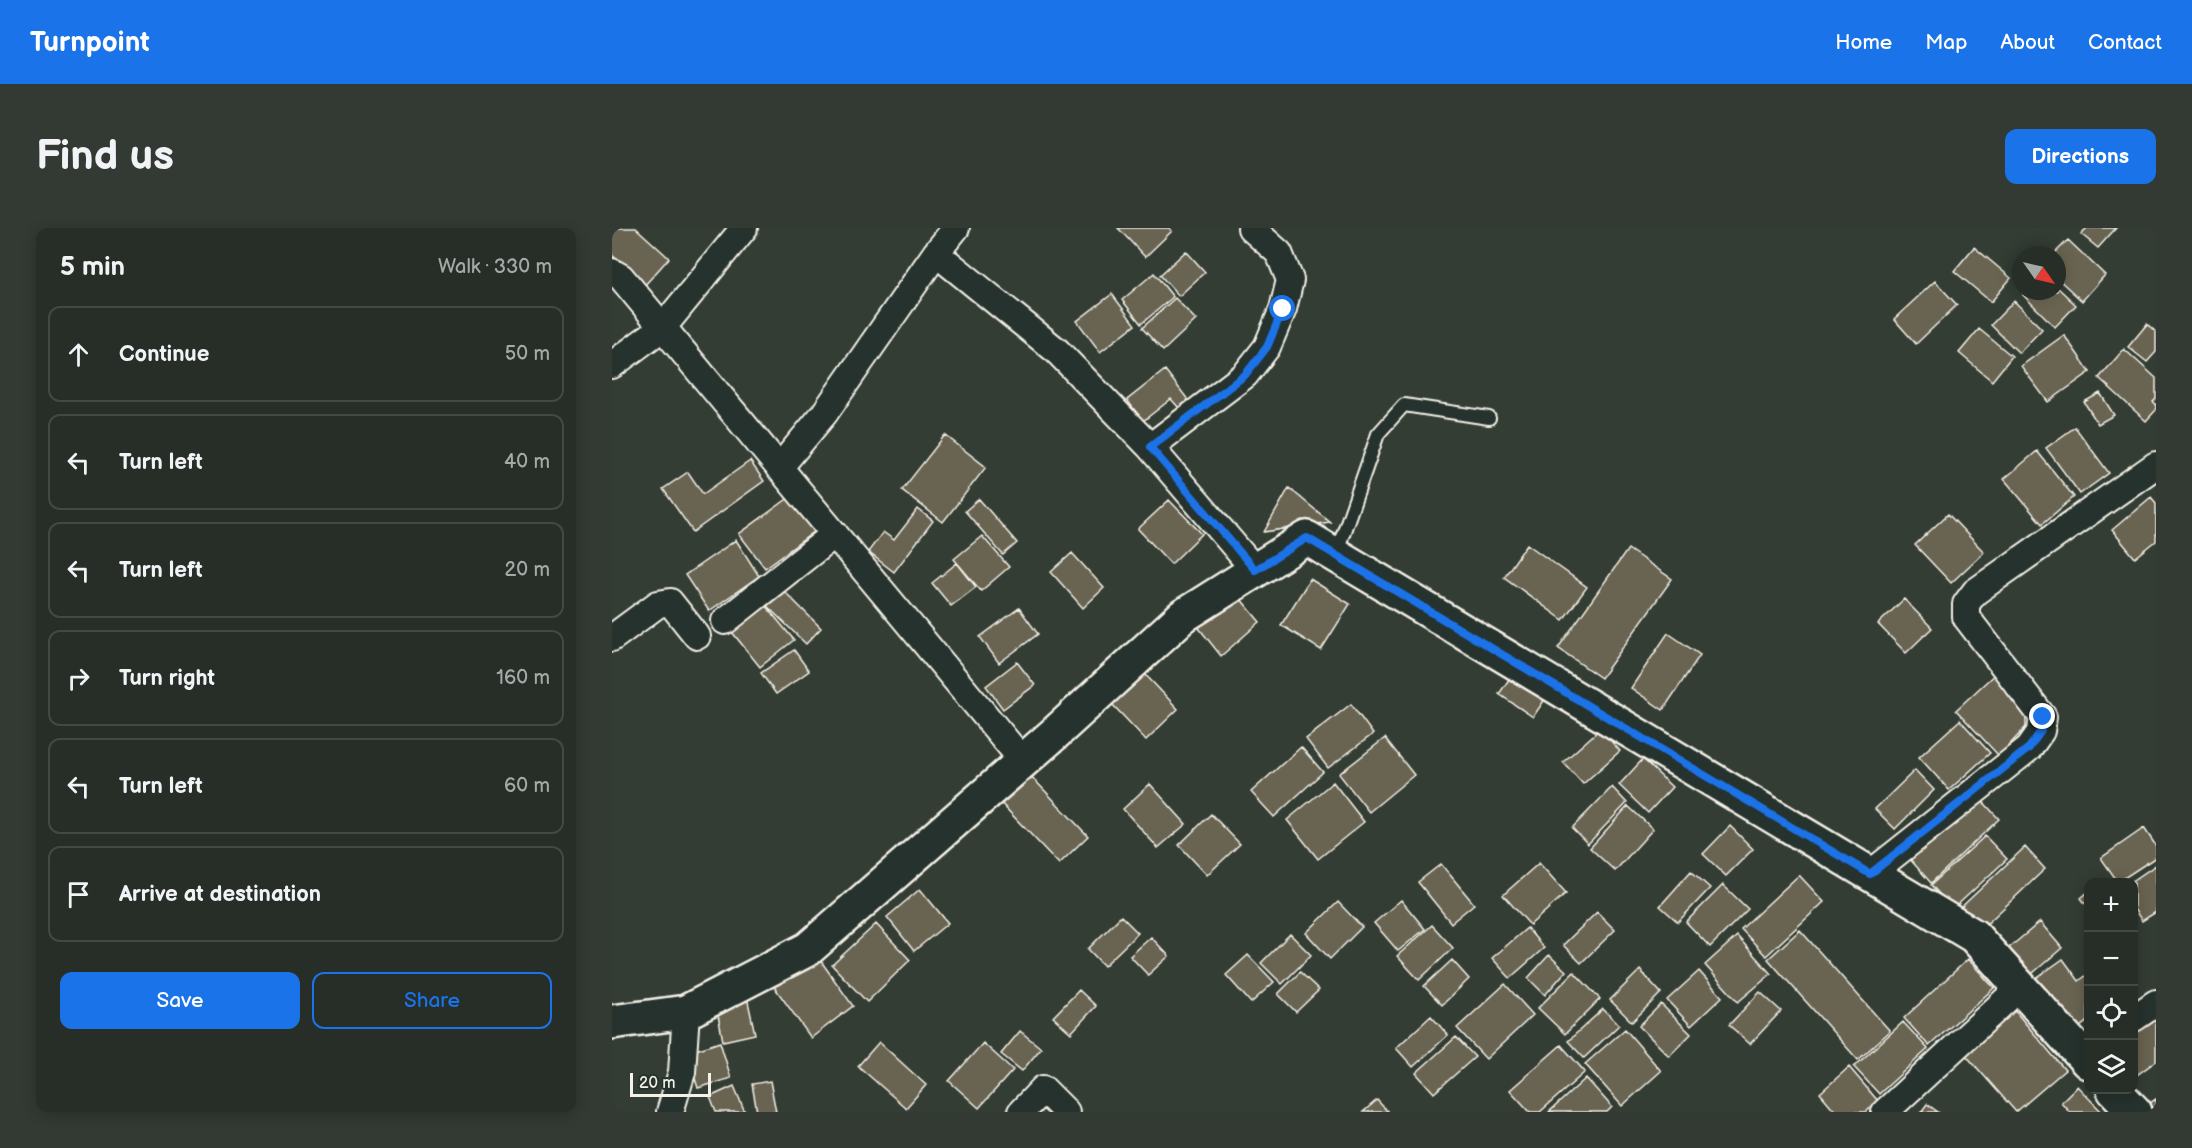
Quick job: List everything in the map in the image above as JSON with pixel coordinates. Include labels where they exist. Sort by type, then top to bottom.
[{"type":"street","points":[[612,365],[663,327],[744,228]]},
{"type":"street","points":[[779,468],[824,414],[936,253],[956,228]]},
{"type":"street","points":[[1150,447],[1245,375],[1267,347],[1283,309],[1290,280],[1279,252],[1251,228]]},
{"type":"street","points":[[936,253],[1057,351],[1150,447],[1255,570]]},
{"type":"street","points":[[612,272],[621,277],[1023,761]]},
{"type":"street","points":[[1870,874],[2029,748],[2041,731],[2043,717],[1966,617],[1966,604],[1975,592],[2156,465]]},
{"type":"street","points":[[725,621],[835,534]]},
{"type":"street","points":[[612,1022],[686,1011],[808,949],[1023,761],[1183,616],[1307,538],[1974,936],[2084,1053]]},
{"type":"street","points":[[612,638],[658,604],[670,602],[697,636]]},
{"type":"street","points":[[1885,1112],[2020,987]]},
{"type":"street","points":[[2138,1015],[2156,1003]]},
{"type":"street","points":[[670,1112],[682,1072],[686,1011]]},
{"type":"street","points":[[1021,1112],[1043,1089],[1066,1112]]},
{"type":"street","points":[[2118,1094],[2134,1112]]},
{"type":"lane","points":[[1335,555],[1378,434],[1404,405],[1489,418]]},
{"type":"building","points":[[616,228],[636,228],[669,258],[645,285],[612,255],[612,233]]},
{"type":"building","points":[[1118,228],[1169,228],[1172,231],[1145,257]]},
{"type":"building","points":[[2087,228],[2116,228],[2098,248],[2081,234]]},
{"type":"building","points":[[2068,240],[2105,275],[2082,301],[2066,286],[2066,246],[2062,246]]},
{"type":"building","points":[[1974,247],[2011,278],[1991,302],[1954,271]]},
{"type":"building","points":[[1186,251],[1205,272],[1179,296],[1160,275]]},
{"type":"building","points":[[1154,273],[1173,297],[1141,324],[1122,300]]},
{"type":"building","points":[[1935,281],[1957,305],[1916,344],[1894,319]]},
{"type":"building","points":[[1112,294],[1135,325],[1100,352],[1077,321]]},
{"type":"building","points":[[2066,296],[2076,305],[2055,327],[2028,300],[2066,300]]},
{"type":"building","points":[[1175,298],[1196,320],[1163,351],[1142,328]]},
{"type":"building","points":[[2014,301],[2042,329],[2019,353],[1991,325]]},
{"type":"building","points":[[2147,324],[2156,332],[2156,352],[2147,362],[2128,347]]},
{"type":"building","points":[[1979,329],[2012,356],[1992,381],[1959,353]]},
{"type":"building","points":[[2064,335],[2090,372],[2048,402],[2021,366]]},
{"type":"building","points":[[2124,349],[2156,378],[2156,399],[2153,402],[2156,404],[2156,410],[2146,421],[2099,378]]},
{"type":"building","points":[[1165,370],[1189,401],[1179,408],[1171,399],[1143,421],[1127,400]]},
{"type":"building","points":[[2100,393],[2114,415],[2098,424],[2084,402]]},
{"type":"building","points":[[2075,427],[2109,473],[2080,494],[2046,448]]},
{"type":"building","points":[[945,435],[986,467],[943,522],[902,490]]},
{"type":"building","points":[[2037,451],[2074,497],[2042,524],[2004,479]]},
{"type":"building","points":[[750,461],[764,481],[693,532],[663,489],[688,472],[703,494]]},
{"type":"building","points":[[1289,488],[1330,522],[1264,532]]},
{"type":"building","points":[[790,497],[815,531],[765,568],[739,534]]},
{"type":"building","points":[[2151,497],[2156,503],[2156,541],[2135,558],[2112,530]]},
{"type":"building","points":[[979,499],[1017,543],[1003,555],[965,511]]},
{"type":"building","points":[[1169,500],[1202,534],[1171,564],[1138,529]]},
{"type":"building","points":[[918,509],[933,521],[894,572],[868,552],[883,532],[894,540]]},
{"type":"building","points":[[1948,514],[1984,552],[1951,583],[1915,545]]},
{"type":"building","points":[[982,536],[1009,567],[981,591],[954,559]]},
{"type":"building","points":[[736,540],[759,576],[709,611],[685,575]]},
{"type":"building","points":[[1527,544],[1587,587],[1563,620],[1504,577]]},
{"type":"building","points":[[1628,549],[1672,579],[1601,678],[1558,648]]},
{"type":"building","points":[[1072,553],[1104,588],[1083,608],[1051,572]]},
{"type":"building","points":[[957,563],[976,587],[951,606],[932,583]]},
{"type":"building","points":[[1310,579],[1350,604],[1321,650],[1281,625]]},
{"type":"building","points":[[783,590],[821,628],[806,644],[767,606]]},
{"type":"building","points":[[1234,591],[1260,622],[1221,656],[1195,623]]},
{"type":"building","points":[[1904,599],[1932,628],[1906,653],[1878,624]]},
{"type":"building","points":[[765,605],[794,640],[760,667],[732,632]]},
{"type":"building","points":[[1019,608],[1038,634],[999,663],[980,637]]},
{"type":"building","points":[[1668,633],[1700,655],[1663,710],[1631,688]]},
{"type":"building","points":[[794,650],[809,671],[776,694],[761,673]]},
{"type":"building","points":[[1017,662],[1035,685],[1003,709],[986,686]]},
{"type":"building","points":[[1518,666],[1552,689],[1533,717],[1499,694]]},
{"type":"building","points":[[1142,671],[1178,709],[1146,740],[1110,702]]},
{"type":"building","points":[[1998,671],[2025,704],[2026,727],[1999,756],[1956,710]]},
{"type":"building","points":[[1351,704],[1373,734],[1328,768],[1306,739]]},
{"type":"building","points":[[1960,720],[1990,753],[1949,790],[1919,757]]},
{"type":"building","points":[[1600,729],[1620,751],[1583,784],[1563,762]]},
{"type":"building","points":[[1385,738],[1414,775],[1369,812],[1339,774]]},
{"type":"building","points":[[1301,747],[1323,772],[1274,817],[1251,792]]},
{"type":"building","points":[[1643,759],[1672,787],[1648,813],[1619,785]]},
{"type":"building","points":[[1915,770],[1934,790],[1895,829],[1875,809]]},
{"type":"building","points":[[1026,771],[1088,836],[1059,864],[997,799]]},
{"type":"building","points":[[1333,782],[1364,822],[1318,859],[1287,820]]},
{"type":"building","points":[[1150,784],[1186,824],[1158,848],[1123,809]]},
{"type":"building","points":[[1612,787],[1627,803],[1588,844],[1572,828]]},
{"type":"building","points":[[1976,794],[1999,819],[1931,883],[1908,857]]},
{"type":"building","points":[[1628,806],[1653,829],[1615,871],[1590,848]]},
{"type":"building","points":[[1211,814],[1240,844],[1207,875],[1179,845]]},
{"type":"building","points":[[1730,826],[1753,849],[1726,876],[1703,854]]},
{"type":"building","points":[[2144,828],[2156,846],[2156,857],[2124,878],[2115,878],[2101,858]]},
{"type":"building","points":[[1985,836],[2007,859],[1953,909],[1931,885]]},
{"type":"building","points":[[2025,847],[2045,869],[1976,934],[1956,912]]},
{"type":"building","points":[[1539,863],[1566,893],[1530,925],[1503,895]]},
{"type":"building","points":[[1441,864],[1474,904],[1451,923],[1418,882]]},
{"type":"building","points":[[2156,865],[2156,912],[2142,921],[2138,915],[2137,878]]},
{"type":"building","points":[[1691,871],[1710,888],[1678,922],[1660,906]]},
{"type":"building","points":[[1799,875],[1824,902],[1766,956],[1741,929]]},
{"type":"building","points":[[1723,885],[1748,909],[1710,947],[1686,922]]},
{"type":"building","points":[[920,889],[948,923],[914,951],[887,917]]},
{"type":"building","points":[[1401,900],[1425,929],[1398,951],[1374,923]]},
{"type":"building","points":[[1338,902],[1362,927],[1330,959],[1306,933]]},
{"type":"building","points":[[1597,912],[1615,930],[1581,963],[1563,945]]},
{"type":"building","points":[[1121,916],[1138,933],[1104,966],[1088,949]]},
{"type":"building","points":[[2040,922],[2062,948],[2026,979],[2004,952]]},
{"type":"building","points":[[876,924],[910,960],[867,1002],[832,965]]},
{"type":"building","points":[[1432,925],[1453,948],[1419,980],[1397,956]]},
{"type":"building","points":[[1527,928],[1544,948],[1510,978],[1492,958]]},
{"type":"building","points":[[1800,930],[1890,1031],[1858,1060],[1768,959]]},
{"type":"building","points":[[1290,934],[1311,955],[1282,984],[1261,963]]},
{"type":"building","points":[[1737,936],[1771,974],[1738,1002],[1705,965]]},
{"type":"building","points":[[1151,937],[1169,956],[1148,975],[1130,956]]},
{"type":"building","points":[[813,950],[853,1006],[811,1038],[770,981]]},
{"type":"building","points":[[1248,955],[1274,982],[1251,1003],[1226,975]]},
{"type":"building","points":[[1549,955],[1566,971],[1545,995],[1528,978]]},
{"type":"building","points":[[1968,959],[1994,988],[1929,1046],[1904,1018]]},
{"type":"building","points":[[2063,959],[2079,981],[2084,977],[2084,1024],[2070,1034],[2032,981]]},
{"type":"building","points":[[1452,960],[1469,979],[1442,1005],[1424,986]]},
{"type":"building","points":[[1640,970],[1661,993],[1632,1022],[1610,1000]]},
{"type":"building","points":[[1699,971],[1722,997],[1691,1026],[1667,1000]]},
{"type":"building","points":[[1300,972],[1319,990],[1296,1012],[1278,994]]},
{"type":"building","points":[[1574,972],[1600,999],[1565,1034],[1538,1008]]},
{"type":"building","points":[[1505,984],[1533,1015],[1486,1059],[1457,1028]]},
{"type":"building","points":[[1079,990],[1096,1006],[1071,1033],[1053,1017]]},
{"type":"building","points":[[1760,992],[1781,1011],[1750,1044],[1729,1025]]},
{"type":"building","points":[[747,997],[755,1034],[723,1041],[716,1005]]},
{"type":"building","points":[[1661,1004],[1691,1034],[1669,1056],[1639,1026]]},
{"type":"building","points":[[1603,1009],[1619,1025],[1584,1058],[1568,1041]]},
{"type":"building","points":[[2014,1010],[2065,1070],[2016,1112],[1964,1053]]},
{"type":"building","points":[[2156,1013],[2156,1061],[2138,1074],[2138,1040],[2138,1026]]},
{"type":"building","points":[[1431,1016],[1448,1035],[1413,1067],[1396,1048]]},
{"type":"building","points":[[1903,1022],[1928,1049],[1879,1094],[1854,1067]]},
{"type":"building","points":[[1625,1029],[1661,1071],[1622,1106],[1585,1064]]},
{"type":"building","points":[[1020,1031],[1041,1048],[1022,1071],[1001,1054]]},
{"type":"building","points":[[1456,1037],[1475,1057],[1434,1093],[1416,1073]]},
{"type":"building","points":[[720,1042],[731,1078],[698,1088],[687,1053]]},
{"type":"building","points":[[879,1042],[926,1085],[906,1108],[858,1066]]},
{"type":"building","points":[[983,1043],[1013,1070],[979,1108],[949,1081]]},
{"type":"building","points":[[1561,1045],[1585,1072],[1540,1112],[1530,1112],[1510,1090]]},
{"type":"building","points":[[1849,1067],[1878,1101],[1866,1112],[1836,1112],[1820,1093]]},
{"type":"building","points":[[1586,1078],[1612,1107],[1607,1112],[1549,1112]]},
{"type":"building","points":[[770,1081],[776,1112],[757,1112],[752,1084]]},
{"type":"building","points":[[734,1086],[745,1112],[716,1112],[710,1097]]},
{"type":"building","points":[[2077,1086],[2102,1112],[2070,1112],[2061,1102]]},
{"type":"building","points":[[2156,1099],[2156,1112],[2151,1112],[2146,1106]]},
{"type":"building","points":[[1377,1100],[1388,1112],[1363,1112]]},
{"type":"building","points":[[1927,1104],[1938,1112],[1921,1112]]},
{"type":"route","points":[[1283,309],[1267,347],[1245,375],[1150,447],[1255,570],[1307,538],[1870,874],[2029,748],[2041,731],[2043,717]]}]
